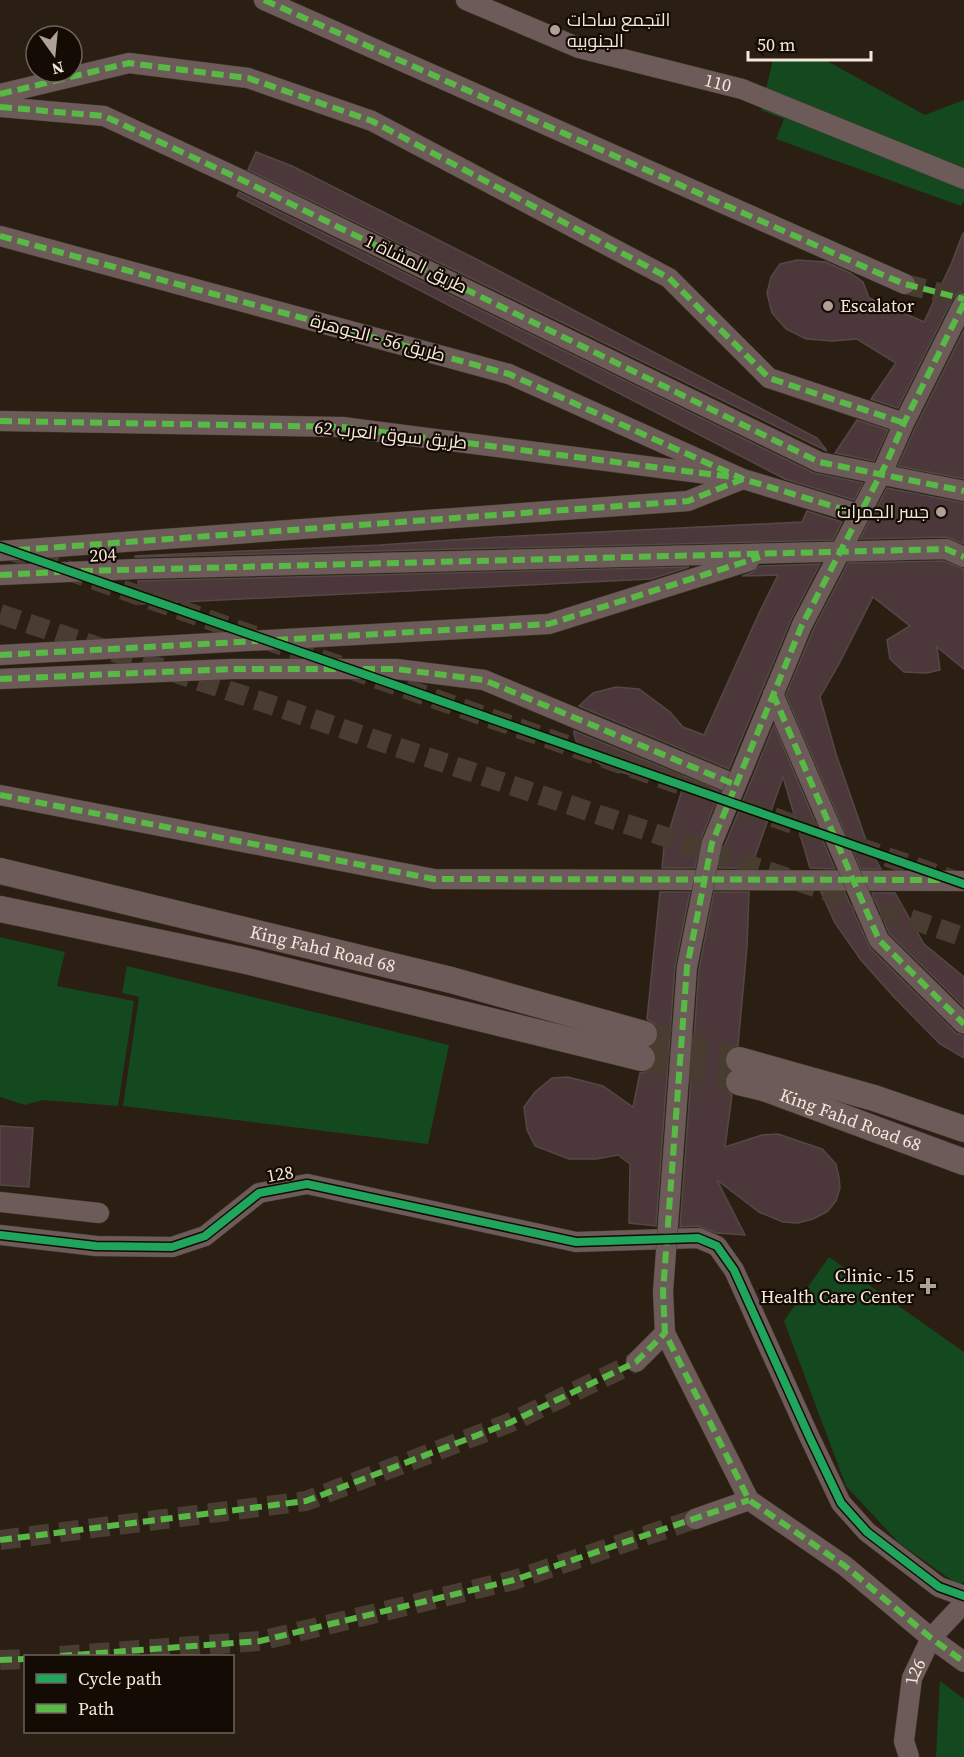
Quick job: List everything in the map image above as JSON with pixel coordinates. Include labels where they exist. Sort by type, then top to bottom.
[{"type":"main road","name":"King Fahd Road 68","points":[[0,871],[451,981],[643,1046],[0,909]]},
{"type":"main road","name":"King Fahd Road 68","points":[[964,1129],[874,1098],[739,1071],[764,1088],[964,1162]]},
{"type":"street","points":[[264,0],[905,284]]},
{"type":"street","name":"110","points":[[466,0],[497,8],[579,48],[742,89],[964,179]]},
{"type":"street","points":[[0,94],[129,63],[248,78],[372,121],[669,278],[769,378],[904,423]]},
{"type":"street","name":"طريق المشاة 1","points":[[0,107],[104,116],[242,180],[819,462],[964,491]]},
{"type":"street","name":"طريق 56 - الجوهرة","points":[[0,236],[509,374],[743,479]]},
{"type":"street","points":[[964,303],[957,329],[904,423],[886,464],[802,625],[712,843],[687,967],[663,1292],[665,1333],[748,1500],[845,1566],[931,1638],[964,1662]]},
{"type":"street","name":"طريق سوق العرب 62","points":[[0,421],[342,427],[743,479]]},
{"type":"street","points":[[0,551],[688,501],[743,479],[860,514]]},
{"type":"street","name":"204","points":[[0,575],[136,569],[946,549],[964,557]]},
{"type":"street","points":[[0,655],[549,624],[772,553]]},
{"type":"street","points":[[0,679],[231,669],[384,669],[484,680],[736,785]]},
{"type":"street","points":[[773,694],[879,940],[964,1024]]},
{"type":"street","points":[[0,795],[434,879],[964,881]]},
{"type":"street","name":"128","points":[[0,1235],[96,1246],[172,1247],[205,1236],[259,1193],[307,1184],[576,1242],[698,1238],[717,1246],[734,1270],[841,1503],[867,1532],[939,1587],[964,1596]]},
{"type":"street","points":[[0,1202],[99,1213]]},
{"type":"street","points":[[636,1362],[665,1333]]},
{"type":"street","points":[[695,1519],[748,1500]]},
{"type":"street","name":"126","points":[[909,1757],[904,1741],[912,1678],[931,1638],[964,1603]]},
{"type":"green space","points":[[773,60],[827,61],[925,115],[964,100],[964,201],[961,206],[776,139],[784,119],[761,110]]},
{"type":"green space","points":[[0,937],[65,952],[57,986],[134,1001],[118,1106],[43,1100],[25,1105],[0,1097]]},
{"type":"green space","points":[[127,966],[449,1045],[428,1144],[123,1106],[139,997],[122,993]]},
{"type":"green space","points":[[829,1257],[964,1352],[964,1581],[960,1586],[899,1543],[846,1486],[784,1321]]},
{"type":"green space","points":[[940,1681],[964,1699],[964,1757],[936,1757]]},
{"type":"building","points":[[256,152],[292,166],[482,262],[817,438],[827,451],[248,170]]},
{"type":"building","points":[[239,192],[814,473],[863,483],[854,500],[785,479],[237,196]]},
{"type":"building","name":"Escalator","points":[[963,233],[964,291],[953,298],[898,408],[871,399],[896,363],[857,339],[833,341],[806,339],[786,329],[772,313],[767,293],[771,277],[780,264],[797,260],[826,262],[850,273],[863,282],[869,298],[924,322]]},
{"type":"building","points":[[964,330],[964,479],[898,466],[915,428]]},
{"type":"building","points":[[857,420],[888,430],[874,461],[835,453]]},
{"type":"building","points":[[887,488],[964,503],[964,544],[946,537],[860,539]]},
{"type":"building","points":[[807,511],[842,522],[833,540],[135,557],[802,522]]},
{"type":"building","points":[[944,561],[964,569],[964,669],[937,647],[940,670],[927,673],[904,672],[890,659],[887,640],[910,626],[873,597],[820,697],[836,754],[868,846],[881,869],[861,869],[786,695],[813,630],[848,563]]},
{"type":"building","points":[[820,564],[791,620],[729,769],[579,706],[593,693],[616,687],[639,689],[670,712],[683,727],[704,735],[778,575],[742,576],[753,572],[760,566]]},
{"type":"building","points":[[689,567],[651,579],[140,604],[138,581]]},
{"type":"building","points":[[774,725],[835,869],[810,868],[783,777],[751,868],[719,868],[724,847]]},
{"type":"building","points":[[574,731],[720,791],[701,839],[695,868],[662,868],[664,847],[684,784],[664,772],[631,775],[607,768],[579,751]]},
{"type":"building","points":[[660,892],[690,892],[675,966],[656,1226],[629,1223],[630,1164],[618,1155],[596,1159],[569,1159],[535,1146],[527,1130],[524,1107],[535,1092],[552,1078],[568,1077],[603,1086],[633,1107],[640,1073],[652,1069],[657,1061],[656,1053],[651,1047],[658,1039],[659,1031],[655,1024],[647,1019]]},
{"type":"building","points":[[714,892],[749,892],[747,947],[738,1045],[729,1049],[724,1057],[729,1071],[725,1078],[725,1086],[732,1095],[725,1147],[762,1135],[778,1134],[822,1149],[836,1164],[840,1188],[836,1201],[827,1212],[798,1223],[783,1222],[759,1212],[717,1180],[745,1235],[716,1233],[698,1226],[680,1227],[699,969]]},
{"type":"building","points":[[821,892],[845,893],[870,948],[956,1033],[964,1036],[964,1058],[940,1044],[861,960],[835,923]]},
{"type":"building","points":[[872,893],[895,893],[924,944],[964,977],[964,1007],[889,933]]},
{"type":"building","points":[[0,1126],[33,1128],[29,1187],[0,1185]]},
{"type":"tunnel","points":[[905,284],[964,299]]},
{"type":"tunnel","points":[[9,550],[953,880]]},
{"type":"tunnel","points":[[0,614],[964,937]]},
{"type":"tunnel","points":[[644,1034],[739,1060]]},
{"type":"tunnel","points":[[642,1058],[739,1082]]},
{"type":"tunnel","points":[[0,1540],[306,1501],[509,1423],[636,1362]]},
{"type":"tunnel","points":[[73,1655],[260,1641],[514,1580],[695,1519]]},
{"type":"tunnel","points":[[0,1660],[24,1659]]},
{"type":"marked path","points":[[264,0],[885,276],[905,284],[964,299]]},
{"type":"marked path","points":[[0,94],[129,63],[248,78],[372,121],[669,278],[769,378],[904,423]]},
{"type":"marked path","points":[[0,107],[104,116],[242,180],[819,462],[964,491]]},
{"type":"marked path","points":[[0,236],[509,374],[743,479]]},
{"type":"marked path","points":[[964,303],[886,464],[802,625],[712,843],[687,967],[663,1292],[665,1333],[749,1500],[845,1566],[931,1638],[964,1662]]},
{"type":"marked path","points":[[0,421],[342,427],[732,477]]},
{"type":"marked path","points":[[18,550],[688,501],[743,479],[859,514]]},
{"type":"marked path","points":[[81,571],[946,549],[964,557]]},
{"type":"marked path","points":[[276,640],[549,624],[760,557]]},
{"type":"marked path","points":[[0,575],[60,572]]},
{"type":"marked path","points":[[0,655],[258,641]]},
{"type":"marked path","points":[[0,679],[231,669],[336,669]]},
{"type":"marked path","points":[[363,669],[396,669],[484,680],[736,785]]},
{"type":"marked path","points":[[773,694],[879,940],[964,1024]]},
{"type":"marked path","points":[[0,795],[434,879],[940,880]]},
{"type":"marked path","points":[[0,1540],[306,1501],[509,1423],[636,1362],[665,1333]]},
{"type":"marked path","points":[[73,1655],[260,1641],[514,1580],[749,1500]]},
{"type":"marked path","points":[[0,1660],[24,1659]]},
{"type":"cycle path","points":[[0,547],[964,884]]},
{"type":"cycle path","points":[[0,1235],[96,1246],[172,1247],[205,1236],[259,1193],[307,1184],[576,1242],[698,1238],[717,1246],[734,1270],[841,1503],[867,1532],[939,1587],[964,1596]]},
{"type":"place","name":"التجمع ساحات الجنوبيه","points":[[555,30]]},
{"type":"place","name":"Escalator","points":[[828,306]]},
{"type":"place","name":"جسر الجمرات","points":[[941,512]]},
{"type":"place","name":"Clinic - 15 Health Care Center","points":[[928,1286]]}]
